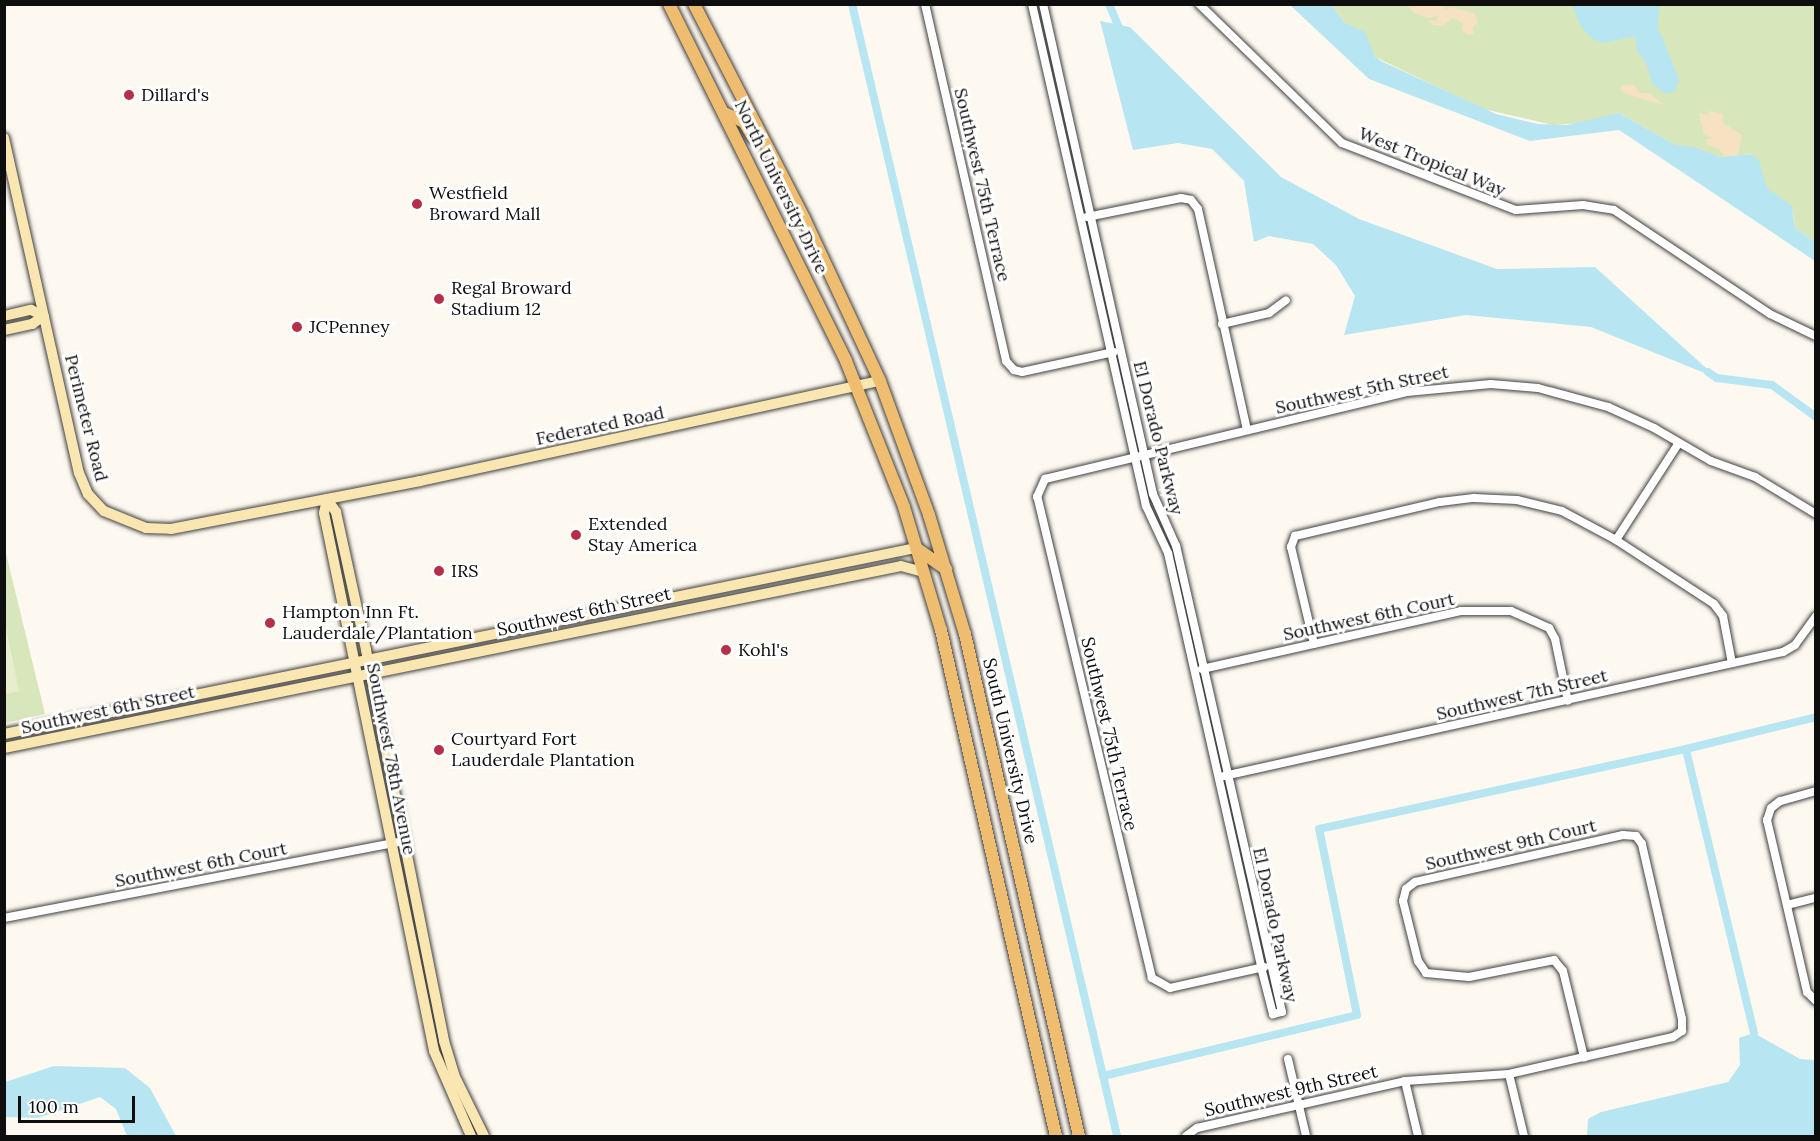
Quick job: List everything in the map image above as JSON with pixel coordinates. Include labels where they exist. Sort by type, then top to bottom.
[{"type":"main road","name":"North University Drive","points":[[669,4],[858,387]]},
{"type":"main road","name":"North University Drive","points":[[694,4],[827,267],[880,381]]},
{"type":"main road","points":[[724,113],[748,127],[815,257],[827,267]]},
{"type":"main road","name":"South University Drive","points":[[880,381],[946,569],[965,634],[1079,1137]]},
{"type":"main road","points":[[858,387],[895,480],[924,572],[960,709],[1056,1137]]},
{"type":"main road","points":[[916,548],[946,569]]},
{"type":"street","name":"Southwest 75th Terrace","points":[[926,4],[1006,361],[1014,370],[1030,371],[1112,352]]},
{"type":"street","name":"El Dorado Parkway","points":[[1032,4],[1149,516],[1168,554],[1273,1014],[1282,1012],[1176,546],[1157,509],[1146,452],[1043,4]]},
{"type":"street","name":"West Tropical Way","points":[[1199,4],[1342,143],[1516,210],[1582,204],[1614,210],[1770,314],[1815,336]]},
{"type":"street","name":"Perimeter Road","points":[[4,138],[79,473],[88,494],[104,511],[146,528],[171,529],[327,499]]},
{"type":"street","points":[[1082,219],[1181,198],[1191,200],[1198,209],[1247,430]]},
{"type":"street","points":[[1222,324],[1269,313],[1286,300]]},
{"type":"street","points":[[4,316],[30,310],[44,316]]},
{"type":"street","points":[[4,330],[33,324],[44,316]]},
{"type":"street","points":[[1112,352],[1121,350]]},
{"type":"street","name":"Federated Road","points":[[327,499],[880,381]]},
{"type":"street","name":"Southwest 5th Street","points":[[1038,486],[1045,479],[1146,452],[1407,392],[1491,384],[1581,398],[1654,428],[1678,444],[1711,461],[1755,477],[1815,514]]},
{"type":"street","points":[[1616,540],[1678,444]]},
{"type":"street","name":"Southwest 75th Terrace","points":[[1038,486],[1036,497],[1152,978],[1161,986],[1170,988],[1261,967]]},
{"type":"street","points":[[1314,645],[1291,547],[1295,537],[1418,507],[1473,498],[1517,500],[1563,511],[1616,540],[1714,604],[1723,616],[1732,663]]},
{"type":"street","name":"Southwest 78th Avenue","points":[[327,499],[336,512],[368,660],[444,1041],[458,1086],[484,1137]]},
{"type":"street","name":"Southwest 78th Avenue","points":[[327,499],[324,513],[427,1020],[442,1078],[471,1137]]},
{"type":"street","name":"Southwest 6th Street","points":[[4,734],[916,548]]},
{"type":"street","name":"Southwest 6th Street","points":[[4,748],[898,566],[924,572]]},
{"type":"street","name":"Southwest 6th Court","points":[[1195,671],[1461,611],[1511,611],[1549,628],[1555,639],[1568,701]]},
{"type":"street","name":"Southwest 7th Street","points":[[1219,777],[1732,663],[1795,645],[1815,616]]},
{"type":"street","points":[[1814,1000],[1807,992],[1767,820],[1771,808],[1780,801],[1815,792]]},
{"type":"street","name":"Southwest 9th Court","points":[[1623,835],[1636,836],[1642,844],[1682,1031],[1673,1037],[1584,1057],[1563,971],[1554,960],[1469,977],[1426,974],[1418,961],[1403,901],[1406,889],[1426,879],[1623,835]]},
{"type":"street","name":"Southwest 6th Court","points":[[4,918],[403,841]]},
{"type":"street","points":[[1787,905],[1815,898]]},
{"type":"street","points":[[1261,967],[1271,965]]},
{"type":"street","points":[[424,1005],[441,1024]]},
{"type":"street","points":[[427,1020],[444,1041]]},
{"type":"street","points":[[1524,1137],[1509,1074],[1584,1057]]},
{"type":"street","points":[[1288,1059],[1306,1137]]},
{"type":"street","name":"Southwest 9th Street","points":[[1186,1136],[1197,1128],[1405,1081],[1509,1074]]},
{"type":"street","points":[[1405,1081],[1418,1137]]},
{"type":"green space","points":[[1331,5],[1815,5],[1815,242],[1795,228],[1793,211],[1767,188],[1752,154],[1720,157],[1676,145],[1619,113],[1584,123],[1553,125],[1483,109],[1375,57],[1359,30],[1345,23]]},
{"type":"green space","points":[[4,545],[45,714],[5,723],[4,723]]},
{"type":"green space","points":[[4,618],[19,691],[5,694],[4,694]]},
{"type":"sand","points":[[1407,5],[1442,5],[1446,10],[1450,7],[1474,13],[1478,22],[1472,28],[1474,34],[1468,35],[1462,30],[1463,23],[1452,18],[1443,26],[1433,25],[1429,21],[1438,20],[1438,15],[1429,18],[1414,13]]},
{"type":"sand","points":[[1624,84],[1634,85],[1640,93],[1650,93],[1663,105],[1626,94],[1620,89]]},
{"type":"sand","points":[[1709,111],[1723,114],[1723,123],[1742,135],[1738,154],[1726,157],[1718,148],[1707,145],[1706,140],[1712,138],[1704,134],[1699,113],[1708,115]]},
{"type":"water","points":[[1290,5],[1331,5],[1345,23],[1365,32],[1375,57],[1381,61],[1496,114],[1538,124],[1567,125],[1619,113],[1676,145],[1694,147],[1720,157],[1752,154],[1759,161],[1767,188],[1792,206],[1795,228],[1815,242],[1815,261],[1619,130],[1530,141],[1369,79]]},
{"type":"water","points":[[1572,5],[1659,5],[1658,27],[1679,80],[1675,91],[1666,94],[1652,83],[1646,63],[1637,51],[1635,36],[1604,43],[1592,39],[1580,25]]},
{"type":"water","points":[[1100,21],[1130,27],[1281,177],[1359,219],[1497,269],[1595,267],[1717,378],[1591,327],[1466,315],[1344,335],[1355,296],[1336,265],[1313,244],[1269,236],[1254,242],[1244,181],[1212,149],[1178,143],[1133,150]]},
{"type":"water","points":[[1754,1033],[1800,1059],[1815,1060],[1815,1136],[1587,1136],[1588,1119],[1601,1112],[1728,1082],[1740,1065],[1739,1038]]},
{"type":"water","points":[[54,1066],[125,1068],[150,1088],[176,1136],[127,1136],[116,1109],[100,1097],[38,1118],[5,1117],[5,1082]]},
{"type":"waterway","points":[[852,4],[1117,1136]]},
{"type":"waterway","points":[[1109,4],[1122,34]]},
{"type":"waterway","points":[[1708,372],[1717,378],[1772,385],[1816,417]]},
{"type":"waterway","points":[[1754,1033],[1686,749],[1816,717]]},
{"type":"waterway","points":[[1103,1076],[1357,1015],[1319,829],[1686,749]]},
{"type":"place","name":"Dillard's","points":[[129,95]]},
{"type":"place","name":"Westfield Broward Mall","points":[[417,204]]},
{"type":"place","name":"Regal Broward Stadium 12","points":[[439,299]]},
{"type":"place","name":"JCPenney","points":[[297,327]]},
{"type":"place","name":"Extended Stay America","points":[[576,535]]},
{"type":"place","name":"IRS","points":[[439,571]]},
{"type":"place","name":"Hampton Inn Ft. Lauderdale/Plantation","points":[[270,623]]},
{"type":"place","name":"Kohl's","points":[[726,650]]},
{"type":"place","name":"Courtyard Fort Lauderdale Plantation","points":[[439,750]]}]
